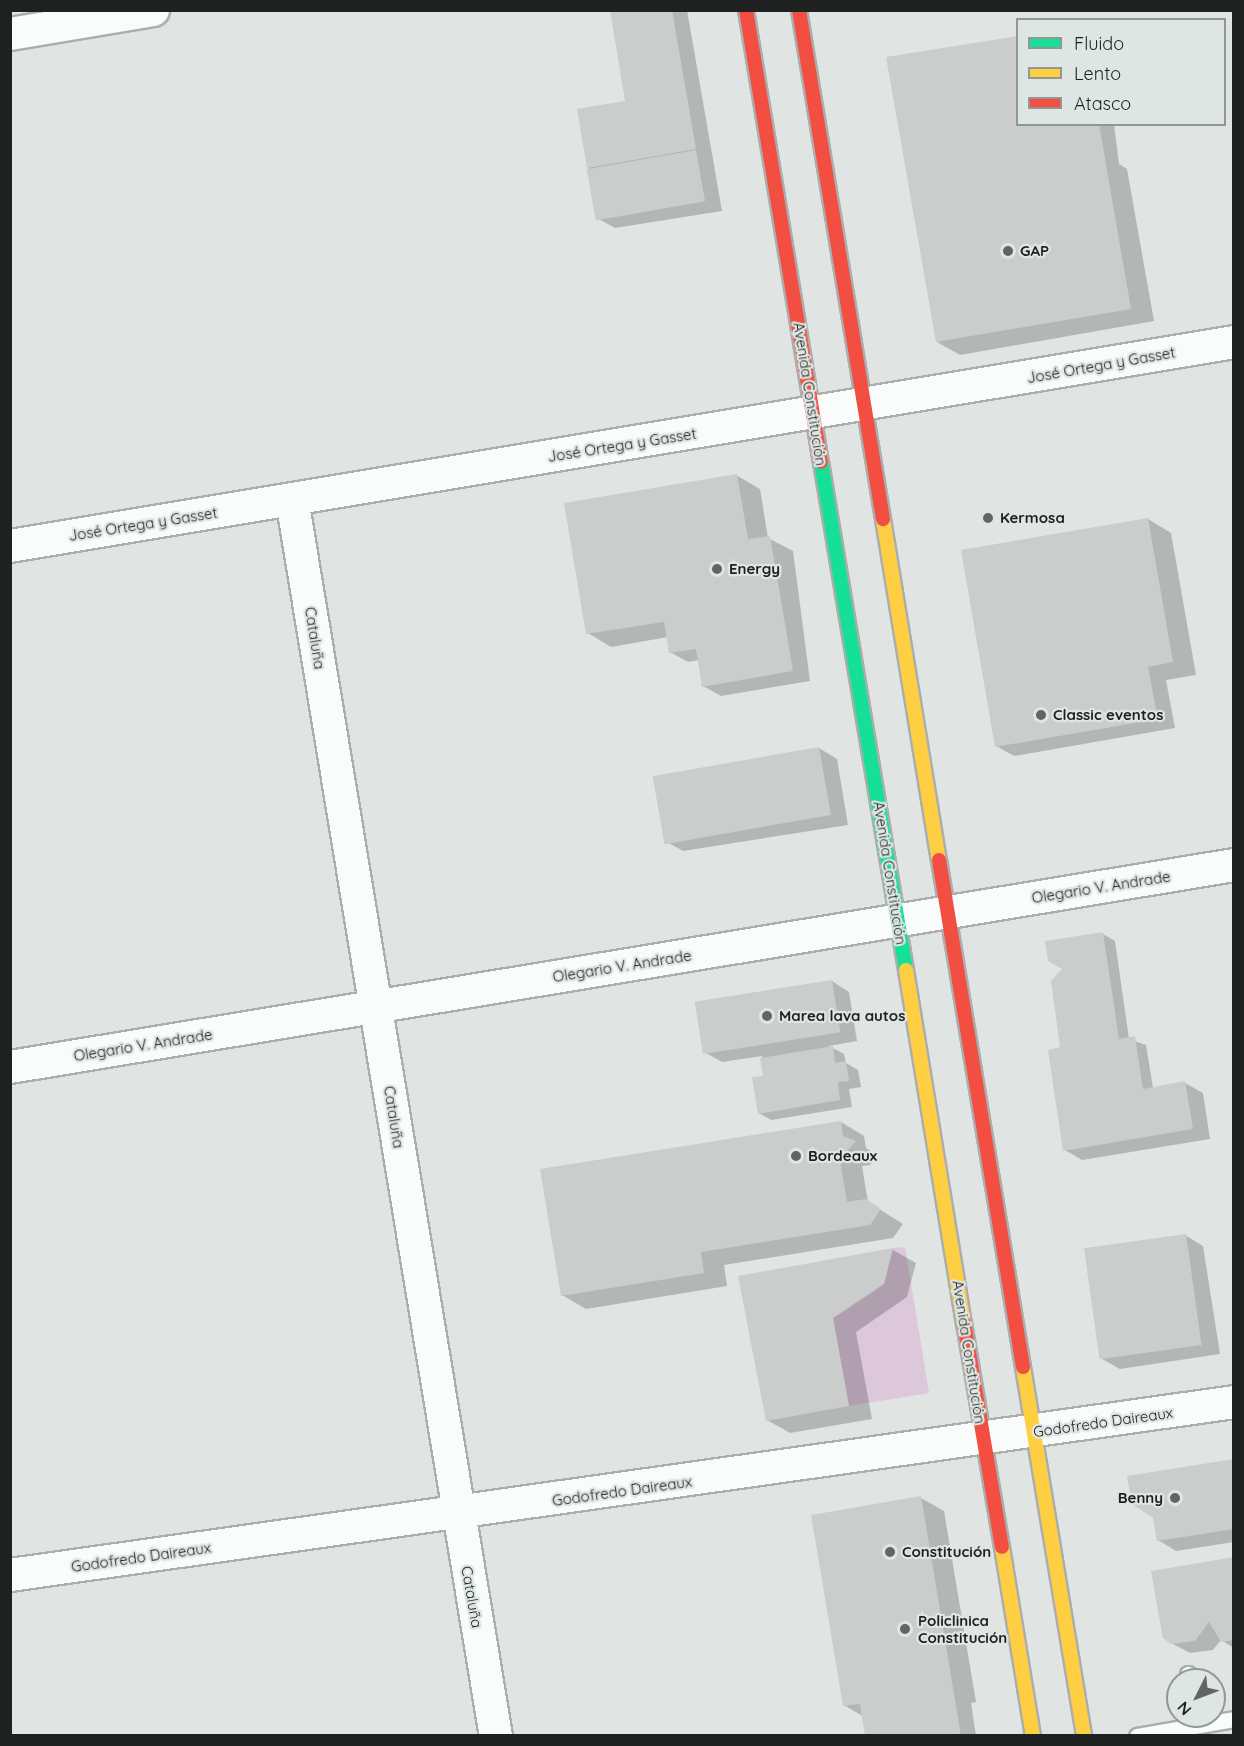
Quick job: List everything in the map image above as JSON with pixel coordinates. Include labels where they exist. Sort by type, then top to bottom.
[{"type":"main road","name":"Avenida Constitución","points":[[746,10],[1033,1736]]},
{"type":"main road","points":[[799,10],[1084,1736]]},
{"type":"street","points":[[10,34],[153,10]]},
{"type":"street","name":"José Ortega y Gasset","points":[[10,546],[813,414],[1233,342]]},
{"type":"street","name":"Cataluña","points":[[292,499],[496,1736]]},
{"type":"street","name":"Olegario V. Andrade","points":[[10,1067],[1233,865]]},
{"type":"street","name":"Godofredo Daireaux","points":[[10,1575],[458,1514],[1233,1402]]},
{"type":"lane","points":[[1137,1736],[1186,1728]]},
{"type":"shaded area","points":[[905,1247],[929,1393],[849,1406],[833,1318],[884,1284],[893,1248]]},
{"type":"building","points":[[610,10],[672,10],[696,149],[587,168],[577,109],[625,101]]},
{"type":"building","points":[[1016,36],[1016,126],[1099,126],[1131,309],[936,342],[886,57]]},
{"type":"building","points":[[696,150],[705,201],[596,220],[587,169]]},
{"type":"building","points":[[737,474],[748,539],[770,536],[793,671],[702,687],[696,649],[669,653],[664,622],[586,634],[564,503]]},
{"type":"building","points":[[1148,518],[1173,662],[1148,667],[1158,719],[995,747],[961,550]]},
{"type":"building","points":[[819,747],[831,815],[665,844],[653,776]]},
{"type":"building","points":[[1103,932],[1119,1039],[1135,1036],[1143,1089],[1185,1081],[1193,1129],[1063,1151],[1048,1050],[1060,1047],[1051,981],[1062,969],[1048,961],[1045,941]]},
{"type":"building","name":"Marea lava autos","points":[[832,980],[840,1032],[703,1054],[695,1002]]},
{"type":"building","points":[[833,1046],[835,1063],[846,1061],[849,1081],[838,1082],[840,1100],[758,1114],[752,1077],[763,1076],[760,1058]]},
{"type":"building","points":[[841,1121],[843,1136],[856,1141],[846,1152],[839,1153],[847,1202],[866,1199],[881,1209],[870,1225],[701,1252],[704,1273],[561,1296],[540,1169]]},
{"type":"building","points":[[1186,1234],[1202,1345],[1100,1359],[1084,1248]]},
{"type":"building","points":[[893,1248],[884,1284],[833,1318],[849,1406],[766,1421],[738,1276]]},
{"type":"building","points":[[1234,1459],[1234,1529],[1157,1541],[1153,1518],[1132,1504],[1127,1476]]},
{"type":"building","points":[[921,1496],[961,1736],[865,1736],[860,1704],[843,1706],[811,1515]]},
{"type":"building","points":[[1234,1557],[1234,1640],[1221,1642],[1209,1622],[1195,1641],[1171,1644],[1163,1638],[1151,1571]]},
{"type":"traffic: fast","points":[[821,462],[906,970]]},
{"type":"traffic: slow","points":[[883,519],[939,860]]},
{"type":"traffic: slow","points":[[906,970],[964,1323]]},
{"type":"traffic: slow","points":[[1023,1367],[1084,1736]]},
{"type":"traffic: slow","points":[[1002,1547],[1033,1736]]},
{"type":"traffic: jam","points":[[746,10],[821,462]]},
{"type":"traffic: jam","points":[[799,10],[883,519]]},
{"type":"traffic: jam","points":[[939,860],[1023,1367]]},
{"type":"traffic: jam","points":[[964,1323],[1002,1547]]},
{"type":"place","name":"GAP","points":[[1008,251]]},
{"type":"place","name":"Kermosa","points":[[988,518]]},
{"type":"place","name":"Energy","points":[[717,569]]},
{"type":"place","name":"Classic eventos","points":[[1041,715]]},
{"type":"place","name":"Marea lava autos","points":[[767,1016]]},
{"type":"place","name":"Bordeaux","points":[[796,1156]]},
{"type":"place","name":"Benny","points":[[1175,1498]]},
{"type":"place","name":"Constitución","points":[[890,1552]]},
{"type":"place","name":"Policlinica Constitución","points":[[905,1629]]}]
